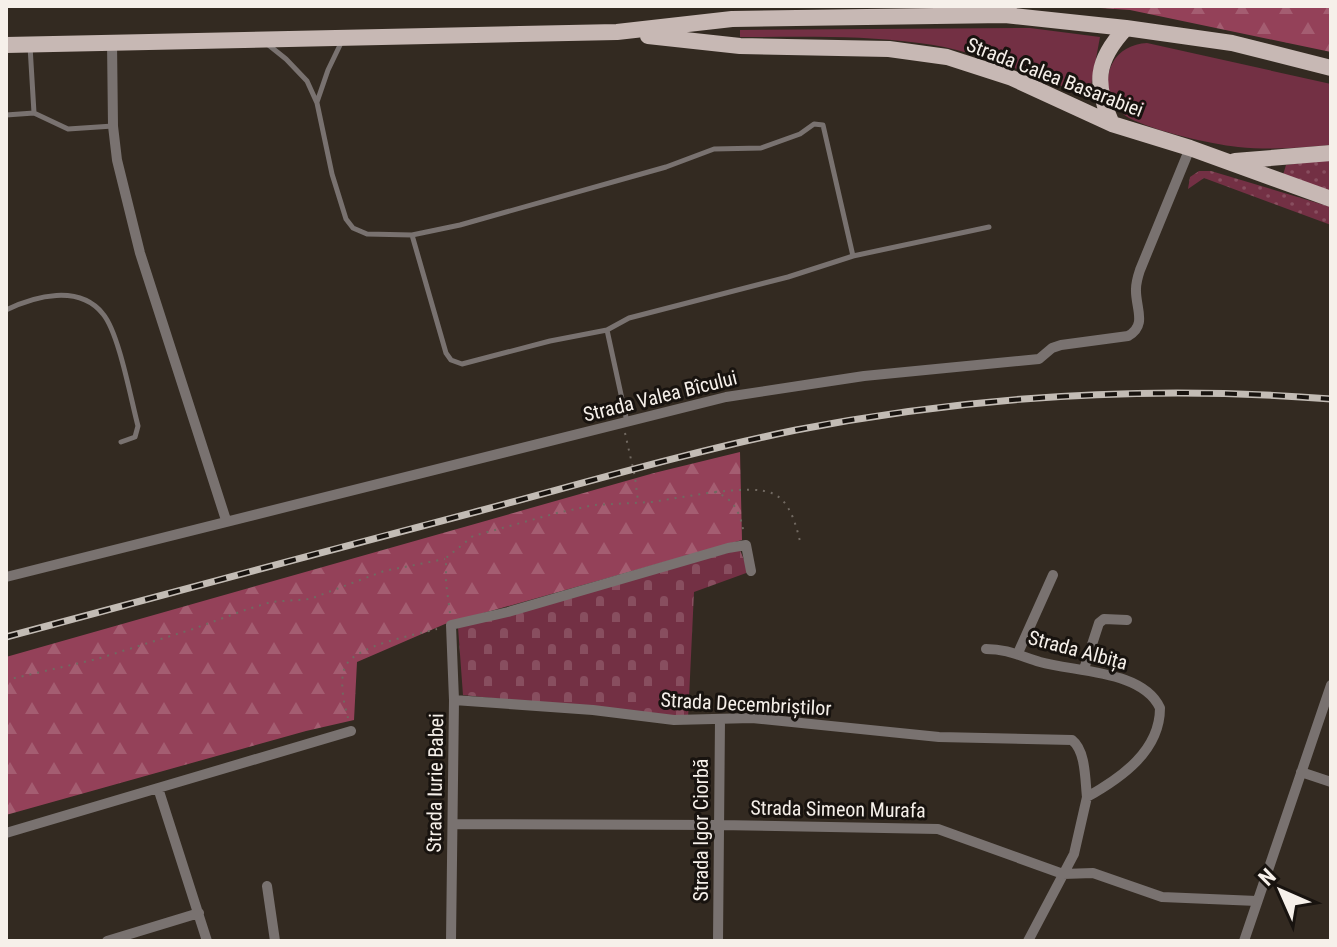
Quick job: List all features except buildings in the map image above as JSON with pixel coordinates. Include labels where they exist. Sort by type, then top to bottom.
[{"type":"main road","name":"Strada Calea Basarabiei","points":[[6,45],[617,32],[732,19],[1005,15],[1232,43],[1331,68]]},
{"type":"main road","points":[[1112,124],[1099,97],[1100,76],[1104,59],[1126,28]]},
{"type":"main road","name":"Strada Calea Basarabiei","points":[[617,32],[740,46],[889,49],[947,57],[1012,78],[1112,124],[1229,162],[1331,153]]},
{"type":"main road","points":[[1229,162],[1331,199]]},
{"type":"street","points":[[112,42],[113,126],[117,160],[140,253],[226,520]]},
{"type":"street","name":"Strada Valea Bîcului","points":[[6,577],[226,520],[764,390],[864,376],[1039,359],[1061,345],[1128,336],[1135,333],[1139,325],[1136,289],[1140,270],[1190,148]]},
{"type":"street","points":[[451,625],[746,545],[751,571]]},
{"type":"street","points":[[1018,653],[1053,575]]},
{"type":"street","points":[[1084,669],[1099,623],[1104,619],[1127,620]]},
{"type":"street","name":"Strada Iurie Babei","points":[[451,625],[454,700],[451,941]]},
{"type":"street","name":"Strada Albița","points":[[986,649],[1003,649],[1040,662],[1084,669],[1143,688],[1154,696],[1160,713],[1155,734],[1127,772],[1087,797]]},
{"type":"street","points":[[1244,941],[1331,685]]},
{"type":"street","name":"Strada Decembriștilor","points":[[454,700],[593,710],[674,720],[752,718],[968,739],[1072,740],[1081,752],[1087,797]]},
{"type":"street","name":"Strada Igor Ciorbă","points":[[718,941],[720,720]]},
{"type":"street","points":[[6,833],[351,731]]},
{"type":"street","points":[[1301,772],[1331,782]]},
{"type":"street","points":[[158,788],[207,941]]},
{"type":"street","points":[[1028,941],[1079,842],[1087,797]]},
{"type":"street","name":"Strada Simeon Murafa","points":[[453,824],[938,829],[1063,874],[1093,873],[1162,897],[1257,901]]},
{"type":"street","points":[[267,886],[275,941]]},
{"type":"street","points":[[107,941],[199,913]]},
{"type":"lane","points":[[317,103],[328,70],[344,38]]},
{"type":"lane","points":[[260,39],[286,59],[307,81],[317,103],[332,174],[346,219],[353,228],[367,234],[412,235],[460,225],[652,171],[714,149],[761,148],[800,134],[814,124],[823,125],[853,256]]},
{"type":"lane","points":[[29,44],[34,113]]},
{"type":"lane","points":[[6,115],[34,113],[68,129],[113,126]]},
{"type":"lane","points":[[412,235],[446,353],[451,360],[462,364],[607,330],[629,318],[788,277],[853,256],[989,227]]},
{"type":"lane","points":[[6,310],[43,296],[59,296],[90,303],[104,314],[112,330],[138,426],[135,437],[121,442]]},
{"type":"lane","points":[[607,330],[625,423]]},
{"type":"path","points":[[625,423],[638,503]]},
{"type":"path","points":[[6,680],[97,659],[271,602],[310,599],[384,571],[446,558],[460,545],[483,533],[594,505],[761,489],[778,495],[794,518],[801,546]]},
{"type":"path","points":[[714,492],[733,503],[743,524],[746,545]]},
{"type":"path","points":[[351,731],[343,678],[355,654],[451,625],[446,558]]},
{"type":"green space","points":[[1071,6],[1331,6],[1331,52],[1130,10]]},
{"type":"green space","points":[[1030,28],[1100,37],[1089,97],[1006,65],[941,46],[897,40],[740,37],[740,30]]},
{"type":"green space","points":[[1147,43],[1331,84],[1331,145],[1238,147],[1182,136],[1129,118],[1113,102],[1108,87],[1109,71],[1122,51]]},
{"type":"green space","points":[[1331,159],[1331,193],[1283,175],[1286,165]]},
{"type":"green space","points":[[1199,171],[1211,171],[1331,207],[1331,225],[1204,178],[1188,189],[1190,177]]},
{"type":"green space","points":[[740,452],[742,540],[445,624],[357,662],[354,720],[6,815],[6,657],[654,473]]},
{"type":"green space","points":[[740,550],[749,572],[694,592],[688,719],[463,695],[458,627],[647,572]]},
{"type":"railway","points":[[6,637],[637,468],[796,430],[862,418],[1062,396],[1197,393],[1331,399]]}]
